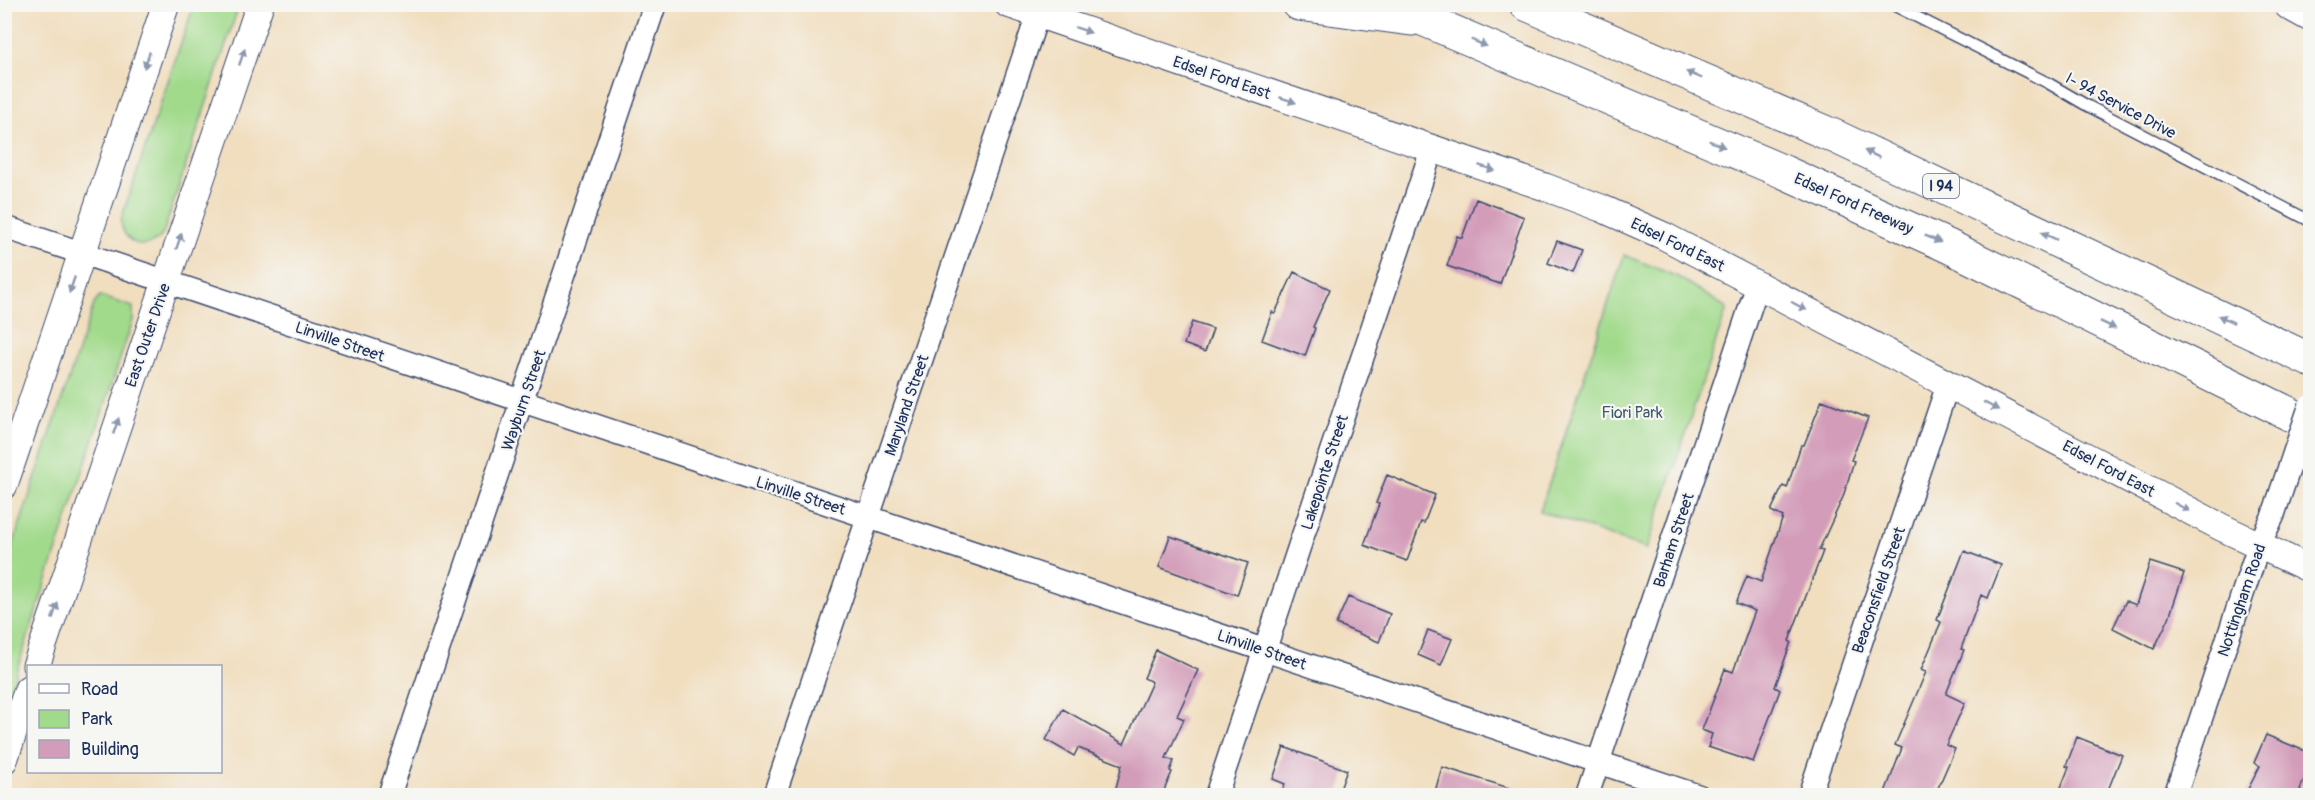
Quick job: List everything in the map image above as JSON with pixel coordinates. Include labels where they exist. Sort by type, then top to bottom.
[{"type":"highway","points":[[1299,4],[1425,21]]},
{"type":"highway","name":"Edsel Ford Freeway","points":[[1387,4],[1784,172],[1948,246],[2310,424]]},
{"type":"highway","name":"I 94","points":[[1526,4],[1836,137],[2310,360]]},
{"type":"highway","points":[[1552,4],[1600,35]]},
{"type":"main road","points":[[2290,4],[2310,15]]},
{"type":"street","points":[[4,485],[166,4]]},
{"type":"street","name":"East Outer Drive","points":[[36,665],[260,4]]},
{"type":"street","name":"Wayburn Street","points":[[389,795],[655,4]]},
{"type":"street","name":"Edsel Ford East","points":[[1008,4],[1601,208],[1664,236],[2310,570]]},
{"type":"street","name":"Maryland Street","points":[[774,795],[1038,14]]},
{"type":"street","name":"Lakepointe Street","points":[[1216,795],[1432,149]]},
{"type":"street","name":"Linville Street","points":[[4,227],[1699,795]]},
{"type":"street","name":"Barham Street","points":[[1587,795],[1758,284]]},
{"type":"street","name":"Beaconsfield Street","points":[[1809,795],[1948,384]]},
{"type":"street","name":"Nottingham Road","points":[[2175,795],[2259,545],[2273,516],[2310,406]]},
{"type":"street","points":[[4,760],[27,692]]},
{"type":"lane","name":"I- 94 Service Drive","points":[[1891,4],[2048,83],[2310,221]]},
{"type":"green space","points":[[194,5],[239,5],[163,234],[150,244],[143,245],[130,240],[125,235],[121,219]]},
{"type":"green space","name":"Fiori Park","points":[[1624,255],[1678,277],[1727,308],[1647,549],[1540,511]]},
{"type":"green space","points":[[100,296],[133,307],[133,320],[5,706],[5,568],[94,304]]},
{"type":"building","points":[[1476,199],[1524,217],[1500,284],[1447,266],[1457,236],[1462,238]]},
{"type":"building","points":[[1557,241],[1582,250],[1573,273],[1548,263]]},
{"type":"building","points":[[1294,272],[1330,289],[1313,327],[1315,328],[1305,356],[1262,340],[1272,312],[1275,313]]},
{"type":"building","points":[[1192,322],[1213,329],[1205,352],[1184,344]]},
{"type":"building","points":[[1822,400],[1868,418],[1851,460],[1854,461],[1843,497],[1819,550],[1823,551],[1789,641],[1791,642],[1775,687],[1780,690],[1753,762],[1708,747],[1712,734],[1702,730],[1725,669],[1733,672],[1755,611],[1736,603],[1747,576],[1761,582],[1783,517],[1771,511],[1783,486],[1787,488],[1801,445],[1804,445]]},
{"type":"building","points":[[1387,475],[1435,495],[1424,523],[1421,522],[1407,561],[1364,545]]},
{"type":"building","points":[[1170,536],[1248,563],[1237,595],[1159,567]]},
{"type":"building","points":[[1964,551],[2001,565],[1988,598],[1981,595],[1961,649],[1964,650],[1946,694],[1965,703],[1946,745],[1955,749],[1935,795],[1884,795],[1902,748],[1895,745],[1926,672],[1921,670],[1941,622],[1937,620]]},
{"type":"building","points":[[2150,562],[2184,573],[2169,618],[2154,649],[2113,628],[2126,601],[2136,605]]},
{"type":"building","points":[[1348,597],[1390,614],[1379,642],[1336,624]]},
{"type":"building","points":[[1428,630],[1452,639],[1441,665],[1418,655]]},
{"type":"building","points":[[1156,650],[1198,670],[1177,716],[1184,719],[1166,758],[1174,761],[1170,771],[1172,772],[1162,795],[1114,795],[1122,765],[1078,748],[1074,756],[1046,740],[1063,709],[1124,744],[1152,682],[1144,678]]},
{"type":"building","points":[[2266,735],[2310,753],[2310,764],[2298,795],[2245,795],[2260,766],[2254,763]]},
{"type":"building","points":[[2077,737],[2122,755],[2106,795],[2058,795]]},
{"type":"building","points":[[1284,747],[1347,770],[1338,795],[1280,795],[1285,784],[1273,779]]},
{"type":"building","points":[[1442,767],[1519,791],[1519,795],[1434,795]]}]
